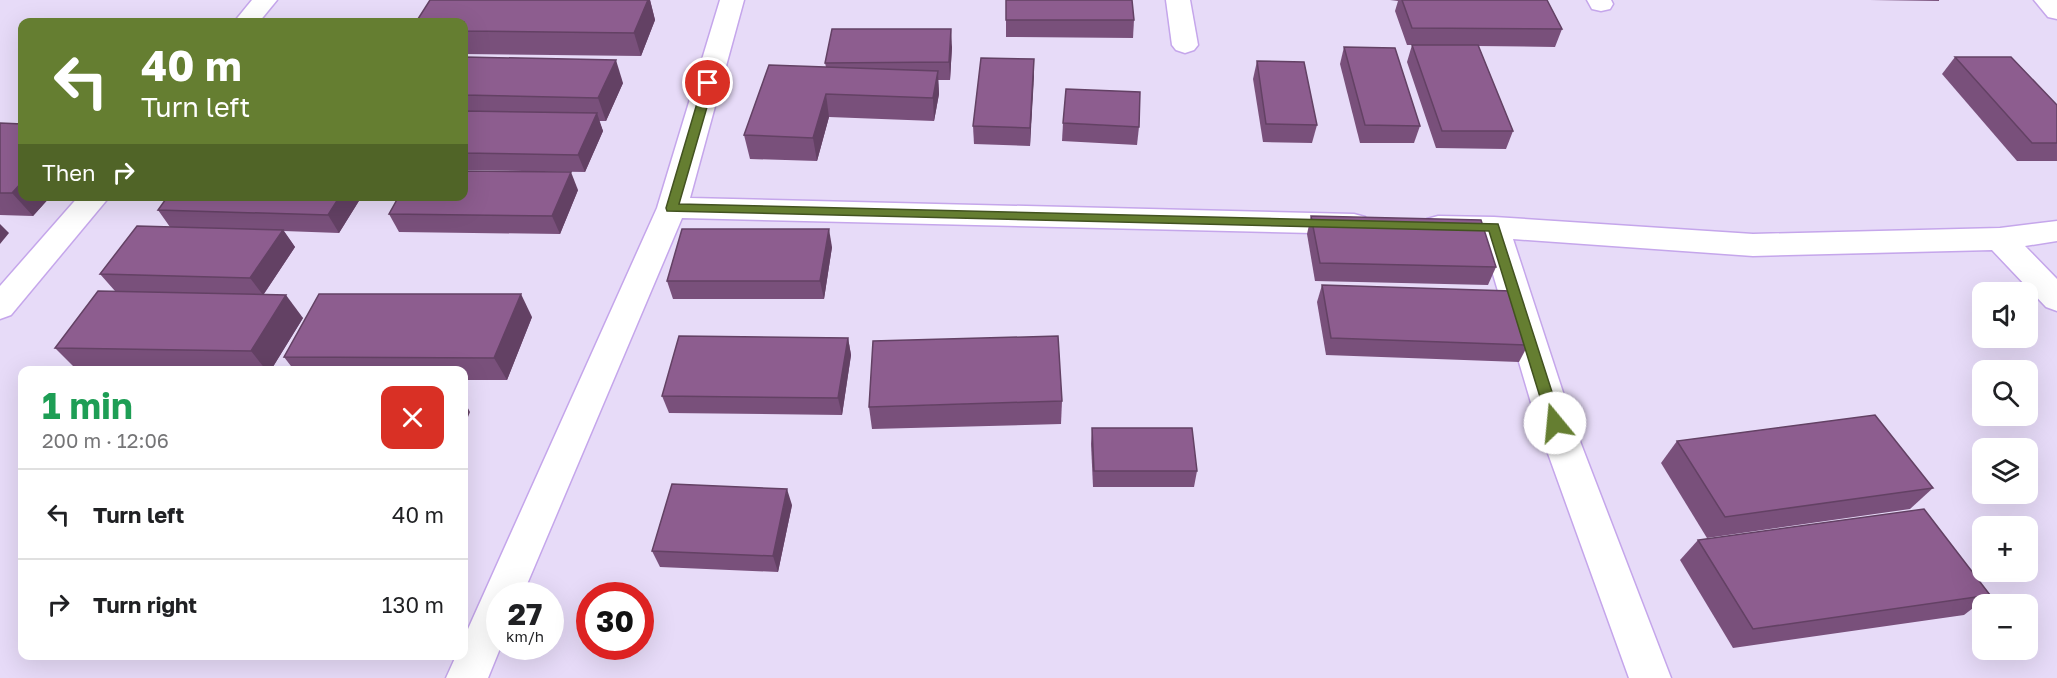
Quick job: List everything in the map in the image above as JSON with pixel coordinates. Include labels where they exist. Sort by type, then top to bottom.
[{"type":"street","points":[[249,18],[265,0]]},
{"type":"street","points":[[508,582],[672,208],[732,0]]},
{"type":"street","points":[[1178,0],[1185,45]]},
{"type":"street","points":[[2046,0],[2057,12]]},
{"type":"street","points":[[0,307],[92,201]]},
{"type":"street","points":[[672,208],[1494,227],[1753,245],[2000,239],[2057,231]]},
{"type":"street","points":[[1494,227],[1555,423],[1650,678]]},
{"type":"street","points":[[2000,239],[2057,299]]},
{"type":"street","points":[[467,678],[486,633]]},
{"type":"building","points":[[430,0],[648,0],[634,33],[468,31],[468,18],[419,18]]},
{"type":"building","points":[[1006,0],[1132,0],[1134,20],[1006,20]]},
{"type":"building","points":[[1402,0],[1547,0],[1562,29],[1412,28]]},
{"type":"building","points":[[832,29],[951,29],[949,62],[825,63]]},
{"type":"building","points":[[1412,45],[1478,45],[1513,131],[1442,131]]},
{"type":"building","points":[[1344,47],[1395,48],[1420,126],[1365,125]]},
{"type":"building","points":[[468,57],[616,60],[598,98],[468,95]]},
{"type":"building","points":[[1955,57],[2011,57],[2057,105],[2057,143],[2032,143]]},
{"type":"building","points":[[981,58],[1034,59],[1030,128],[973,126]]},
{"type":"building","points":[[1257,61],[1304,62],[1317,125],[1266,124]]},
{"type":"building","points":[[769,65],[938,71],[933,98],[826,94],[813,138],[744,135]]},
{"type":"building","points":[[1066,89],[1140,92],[1139,127],[1063,123]]},
{"type":"building","points":[[468,111],[597,113],[578,155],[468,153]]},
{"type":"building","points":[[0,123],[18,124],[18,186],[12,193],[0,193]]},
{"type":"building","points":[[468,171],[571,172],[552,216],[389,214],[396,201],[468,201]]},
{"type":"building","points":[[164,201],[337,201],[328,215],[158,210]]},
{"type":"building","points":[[1311,216],[1481,220],[1496,267],[1320,263]]},
{"type":"building","points":[[137,226],[283,230],[250,278],[100,274]]},
{"type":"building","points":[[682,229],[829,229],[820,281],[667,281]]},
{"type":"building","points":[[1322,285],[1511,291],[1528,345],[1331,338]]},
{"type":"building","points":[[98,291],[286,295],[251,351],[55,348]]},
{"type":"building","points":[[319,294],[521,294],[494,358],[284,357]]},
{"type":"building","points":[[679,336],[848,338],[838,398],[662,396]]},
{"type":"building","points":[[1058,336],[1062,401],[869,407],[873,341]]},
{"type":"building","points":[[1875,415],[1933,488],[1725,517],[1677,441]]},
{"type":"building","points":[[1092,428],[1192,428],[1197,471],[1094,471]]},
{"type":"building","points":[[672,484],[787,489],[773,556],[652,551]]},
{"type":"building","points":[[1924,509],[1972,572],[1972,582],[1980,582],[1989,594],[1972,594],[1972,598],[1753,629],[1698,540]]},
{"type":"route","points":[[708,83],[672,208],[1494,227],[1555,423]]}]
